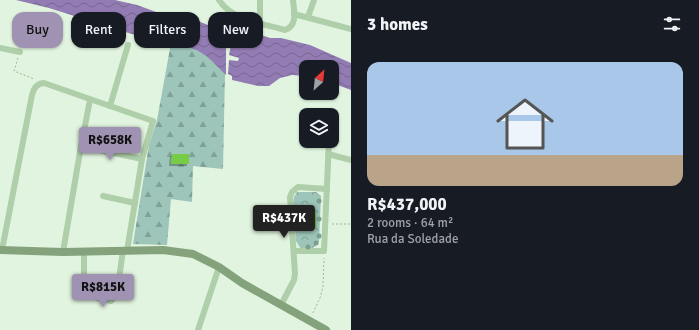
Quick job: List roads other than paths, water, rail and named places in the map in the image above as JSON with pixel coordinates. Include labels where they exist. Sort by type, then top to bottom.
[{"type":"main road","points":[[1,250],[63,252],[173,250],[197,256],[219,267],[242,283],[326,330]]},
{"type":"street","points":[[219,0],[230,12]]},
{"type":"street","points":[[260,0],[260,12]]},
{"type":"street","points":[[263,24],[285,30],[292,26],[294,19],[293,0]]},
{"type":"street","points":[[308,17],[314,0]]},
{"type":"street","points":[[294,14],[350,27]]},
{"type":"street","points":[[110,106],[128,45]]},
{"type":"street","points":[[0,48],[20,52]]},
{"type":"street","points":[[1,250],[32,95],[38,84],[44,83],[153,122],[142,159],[117,294],[111,301],[87,295],[84,292],[84,251]]},
{"type":"street","points":[[63,252],[90,100]]},
{"type":"street","points":[[81,146],[142,159]]},
{"type":"street","points":[[294,251],[324,251],[328,148]]},
{"type":"street","points":[[328,154],[351,160]]},
{"type":"street","points":[[281,305],[294,280],[294,251],[290,196],[298,187],[327,189]]},
{"type":"street","points":[[103,196],[135,203]]},
{"type":"street","points":[[198,330],[219,267]]},
{"type":"water","points":[[16,0],[115,0],[137,5],[156,12],[134,12],[134,35],[126,32],[126,12],[71,12],[71,15]]},
{"type":"water","points":[[200,22],[208,25],[208,48],[226,48],[226,75],[206,56],[190,48],[200,48]]},
{"type":"water","points":[[263,36],[270,38],[281,38],[310,45],[351,63],[351,90],[339,86],[339,60],[299,60],[299,76],[292,75],[280,78],[269,86],[258,86],[232,80],[232,76],[228,74],[229,60],[238,61],[239,58],[229,55],[230,48],[263,48]]}]
